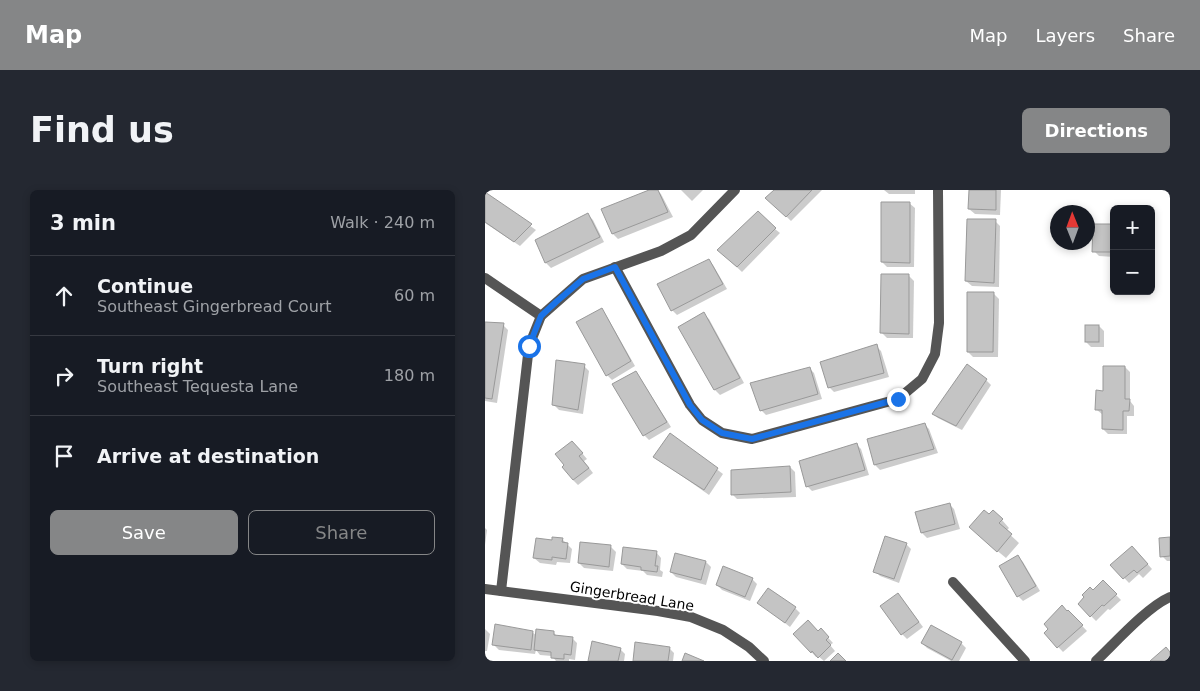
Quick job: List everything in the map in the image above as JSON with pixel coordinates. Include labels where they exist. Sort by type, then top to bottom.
[{"type":"street","points":[[501,591],[529,346],[541,316],[583,279],[661,251],[691,235],[735,190]]},
{"type":"street","points":[[615,267],[690,405],[702,420],[722,433],[752,439],[898,399],[922,378],[935,354],[939,323],[939,190]]},
{"type":"street","points":[[485,278],[541,316]]},
{"type":"street","points":[[953,582],[1025,661]]},
{"type":"street","name":"Gingerbread Lane","points":[[485,589],[658,611],[691,617],[723,630],[749,647],[764,661]]},
{"type":"street","points":[[1095,661],[1150,611],[1162,601],[1170,598]]},
{"type":"building","points":[[649,190],[658,190],[668,212],[612,234],[601,209]]},
{"type":"building","points":[[774,190],[812,190],[786,217],[765,198]]},
{"type":"building","points":[[969,190],[996,190],[996,210],[968,209]]},
{"type":"building","points":[[485,192],[532,224],[514,242],[485,222]]},
{"type":"building","points":[[881,202],[910,202],[910,263],[881,262]]},
{"type":"building","points":[[758,211],[776,228],[737,267],[717,250]]},
{"type":"building","points":[[588,213],[600,237],[545,263],[535,240]]},
{"type":"building","points":[[967,219],[996,219],[994,283],[965,281]]},
{"type":"building","points":[[1095,224],[1110,224],[1110,252],[1092,252],[1092,250],[1095,250]]},
{"type":"building","points":[[709,259],[723,284],[671,311],[657,284]]},
{"type":"building","points":[[881,274],[909,274],[909,334],[880,333]]},
{"type":"building","points":[[967,292],[994,292],[993,352],[967,352]]},
{"type":"building","points":[[602,308],[631,361],[606,376],[576,322]]},
{"type":"building","points":[[704,312],[740,378],[714,390],[678,327]]},
{"type":"building","points":[[485,322],[504,323],[492,399],[485,398]]},
{"type":"building","points":[[1085,325],[1099,325],[1099,342],[1085,342]]},
{"type":"building","points":[[877,344],[884,373],[828,388],[820,362]]},
{"type":"building","points":[[556,360],[585,364],[578,410],[552,405]]},
{"type":"building","points":[[967,364],[987,379],[956,426],[932,414]]},
{"type":"building","points":[[1103,366],[1125,366],[1125,399],[1130,399],[1129,411],[1123,411],[1123,430],[1102,429],[1102,410],[1095,410],[1096,390],[1103,391]]},
{"type":"building","points":[[810,367],[818,394],[760,411],[750,383]]},
{"type":"building","points":[[636,371],[667,422],[643,436],[612,384]]},
{"type":"building","points":[[925,423],[934,449],[874,465],[867,439]]},
{"type":"building","points":[[670,433],[718,468],[704,490],[653,457]]},
{"type":"building","points":[[572,441],[583,453],[579,456],[589,468],[573,480],[562,467],[564,465],[555,454]]},
{"type":"building","points":[[857,443],[865,470],[806,487],[799,461]]},
{"type":"building","points":[[790,466],[791,492],[731,495],[731,470]]},
{"type":"building","points":[[950,503],[955,524],[921,533],[915,512]]},
{"type":"building","points":[[984,510],[989,514],[993,510],[1003,519],[999,523],[1012,534],[997,552],[969,527]]},
{"type":"building","points":[[885,536],[907,543],[894,579],[873,572]]},
{"type":"building","points":[[552,537],[563,538],[562,542],[568,543],[566,559],[552,557],[552,560],[533,558],[536,538],[552,540]]},
{"type":"building","points":[[1170,537],[1170,556],[1160,557],[1159,538]]},
{"type":"building","points":[[580,542],[611,545],[609,567],[578,563]]},
{"type":"building","points":[[1132,546],[1148,564],[1137,573],[1134,570],[1123,579],[1110,565]]},
{"type":"building","points":[[623,547],[657,551],[655,566],[658,566],[657,572],[641,570],[641,567],[621,564]]},
{"type":"building","points":[[675,553],[706,561],[701,580],[670,572]]},
{"type":"building","points":[[1018,555],[1036,586],[1017,597],[999,566]]},
{"type":"building","points":[[723,566],[753,578],[745,597],[716,585]]},
{"type":"building","points":[[1103,580],[1117,594],[1090,617],[1078,604],[1084,597],[1082,595],[1090,587],[1093,590]]},
{"type":"building","points":[[768,588],[796,607],[785,623],[757,603]]},
{"type":"building","points":[[898,593],[919,622],[901,635],[880,606]]},
{"type":"building","points":[[1062,605],[1083,625],[1057,648],[1044,633],[1048,629],[1044,624]]},
{"type":"building","points":[[808,620],[818,631],[821,628],[829,637],[826,640],[831,645],[818,658],[793,634]]},
{"type":"building","points":[[495,624],[533,631],[531,650],[492,645]]},
{"type":"building","points":[[931,625],[962,642],[952,660],[921,643]]},
{"type":"building","points":[[536,629],[554,631],[554,635],[573,637],[571,655],[564,654],[564,659],[551,658],[551,652],[534,650]]},
{"type":"building","points":[[592,641],[621,648],[618,661],[588,661]]},
{"type":"building","points":[[635,642],[670,647],[668,661],[633,661]]},
{"type":"building","points":[[1166,647],[1170,652],[1170,661],[1150,661]]},
{"type":"building","points":[[685,653],[704,661],[682,661]]},
{"type":"building","points":[[838,653],[846,661],[830,661]]},
{"type":"route","points":[[529,346],[541,316],[556,302],[583,279],[615,267],[690,405],[702,420],[722,433],[752,439],[898,399]]}]
